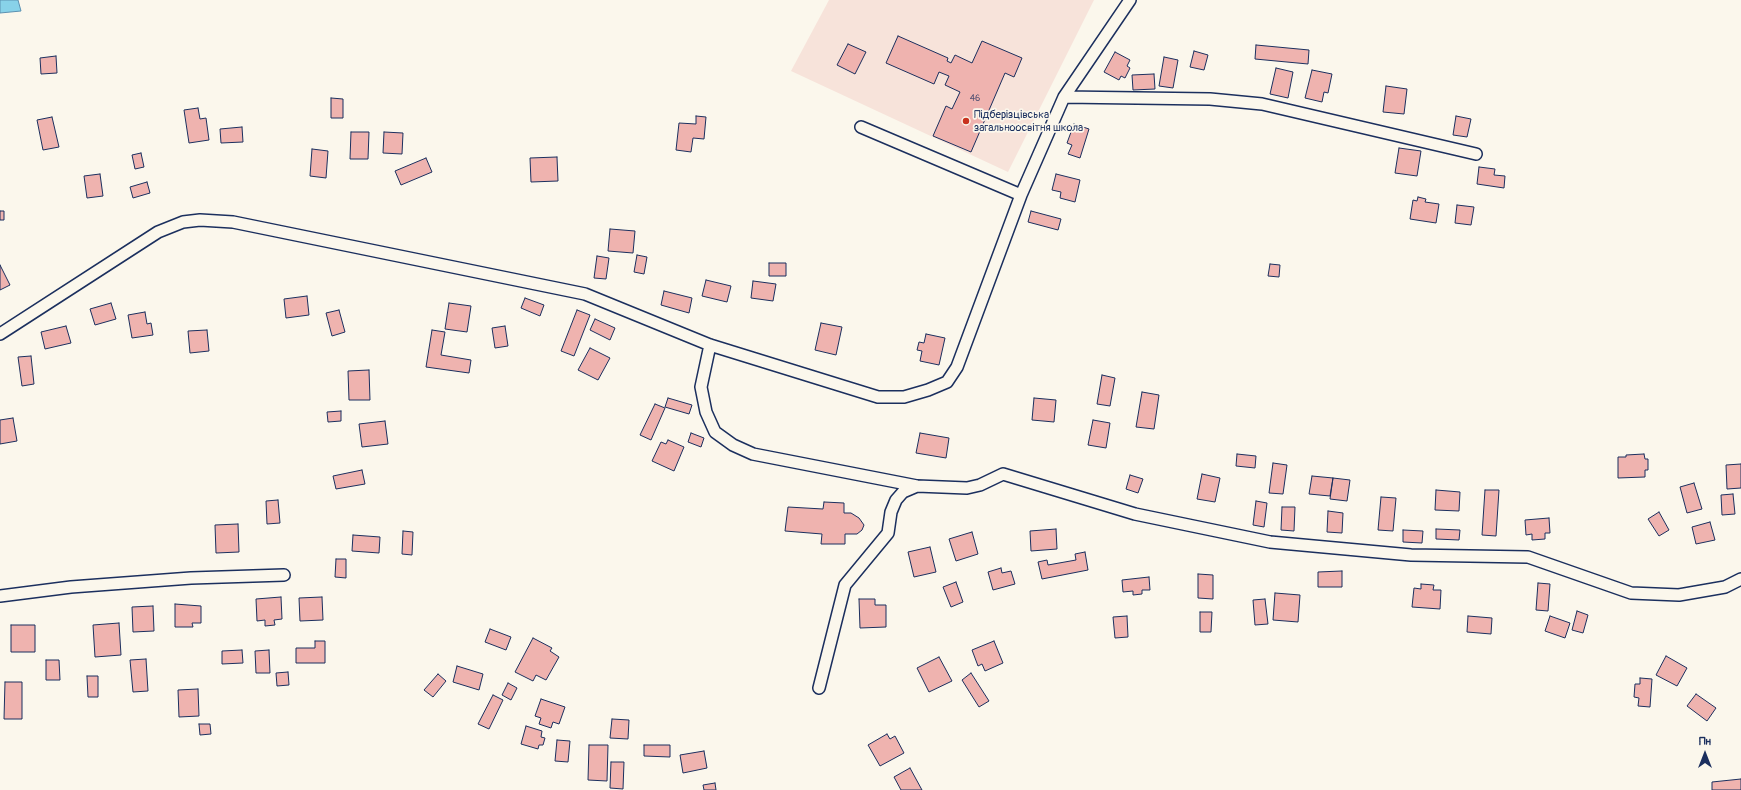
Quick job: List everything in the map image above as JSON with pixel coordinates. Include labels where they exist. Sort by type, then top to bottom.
[{"type":"street","points":[[0,334],[158,232],[183,222],[200,220],[233,222],[585,294],[710,345],[878,397],[904,397],[928,390],[948,382],[957,368],[1021,195],[1064,97],[1130,0]]},
{"type":"street","points":[[1064,97],[1210,99],[1262,104],[1476,154]]},
{"type":"street","points":[[862,126],[1021,195]]},
{"type":"street","points":[[710,345],[701,387],[706,412],[715,432],[732,446],[753,454],[917,486],[967,488],[980,485],[1003,474],[1135,514],[1270,542],[1411,555],[1528,557],[1630,593],[1679,595],[1726,586],[1741,579]]},
{"type":"street","points":[[819,688],[846,585],[888,533],[891,512],[896,500],[903,492],[917,486]]},
{"type":"street","points":[[0,596],[71,587],[191,578],[284,575]]},
{"type":"shaded area","name":"Підберізцівська загальноосвітня школа","points":[[829,0],[1094,0],[1008,172],[791,71]]},
{"type":"water","points":[[0,0],[18,0],[21,11],[0,13]]},
{"type":"building","points":[[898,36],[948,58],[947,61],[951,63],[955,55],[972,63],[982,41],[1022,58],[1014,77],[1005,73],[971,152],[933,136],[946,106],[952,109],[960,92],[945,85],[949,76],[939,72],[934,84],[886,63]]},
{"type":"building","points":[[848,44],[866,52],[855,74],[837,65]]},
{"type":"building","points":[[1256,45],[1309,50],[1308,64],[1255,59]]},
{"type":"building","points":[[1194,51],[1208,55],[1204,70],[1190,67]]},
{"type":"building","points":[[1115,52],[1130,60],[1127,66],[1130,68],[1125,78],[1121,76],[1119,80],[1104,72]]},
{"type":"building","points":[[56,56],[57,73],[41,74],[40,58]]},
{"type":"building","points":[[1164,57],[1178,60],[1173,88],[1159,86]]},
{"type":"building","points":[[1276,68],[1293,72],[1288,98],[1270,94]]},
{"type":"building","points":[[1312,70],[1332,74],[1328,93],[1324,92],[1322,102],[1305,98]]},
{"type":"building","points":[[1154,74],[1155,89],[1133,90],[1132,75]]},
{"type":"building","points":[[1386,86],[1407,89],[1404,114],[1383,112]]},
{"type":"building","points":[[331,98],[343,99],[343,118],[331,118]]},
{"type":"building","points":[[198,108],[200,119],[206,118],[209,140],[189,143],[184,110]]},
{"type":"building","points":[[696,116],[706,117],[704,139],[693,138],[691,152],[676,150],[679,123],[696,124]]},
{"type":"building","points":[[1456,116],[1471,119],[1467,137],[1453,135]]},
{"type":"building","points":[[52,117],[59,147],[43,150],[37,120]]},
{"type":"building","points":[[1074,124],[1089,129],[1080,158],[1068,154],[1072,145],[1067,143]]},
{"type":"building","points":[[242,127],[243,142],[221,143],[220,129]]},
{"type":"building","points":[[351,132],[369,132],[368,159],[350,159]]},
{"type":"building","points":[[384,132],[403,133],[402,154],[383,153]]},
{"type":"building","points":[[1399,148],[1421,151],[1417,176],[1395,173]]},
{"type":"building","points":[[312,149],[328,151],[326,178],[310,176]]},
{"type":"building","points":[[141,153],[144,167],[135,169],[132,155]]},
{"type":"building","points":[[557,157],[558,181],[531,182],[530,158]]},
{"type":"building","points":[[426,158],[432,172],[401,185],[395,171]]},
{"type":"building","points":[[1479,167],[1495,169],[1494,175],[1505,176],[1504,188],[1477,184]]},
{"type":"building","points":[[100,174],[103,196],[87,198],[84,176]]},
{"type":"building","points":[[1056,174],[1080,180],[1075,202],[1060,198],[1061,192],[1052,190]]},
{"type":"building","points":[[147,182],[150,193],[133,198],[130,187]]},
{"type":"building","points":[[1418,197],[1426,199],[1425,202],[1439,204],[1436,223],[1410,219],[1413,200],[1417,201]]},
{"type":"building","points":[[1457,205],[1474,207],[1471,225],[1455,223]]},
{"type":"building","points":[[0,211],[4,211],[4,220],[0,220]]},
{"type":"building","points":[[1031,211],[1061,219],[1058,230],[1028,222]]},
{"type":"building","points":[[610,229],[635,231],[633,253],[608,251]]},
{"type":"building","points":[[637,255],[647,257],[644,274],[634,272]]},
{"type":"building","points":[[597,256],[609,258],[606,279],[594,278]]},
{"type":"building","points":[[769,263],[786,263],[786,276],[769,276]]},
{"type":"building","points":[[1270,264],[1280,265],[1279,277],[1268,276]]},
{"type":"building","points":[[0,265],[10,285],[0,290]]},
{"type":"building","points":[[706,280],[731,286],[727,302],[702,296]]},
{"type":"building","points":[[753,281],[776,284],[773,301],[751,298]]},
{"type":"building","points":[[664,291],[692,298],[689,313],[661,305]]},
{"type":"building","points":[[307,296],[309,315],[286,318],[284,299]]},
{"type":"building","points":[[525,298],[544,305],[540,316],[521,308]]},
{"type":"building","points":[[111,303],[116,319],[95,325],[90,309]]},
{"type":"building","points":[[449,303],[471,306],[467,332],[445,329]]},
{"type":"building","points":[[339,310],[345,332],[332,336],[326,313]]},
{"type":"building","points":[[577,310],[590,315],[574,356],[561,351]]},
{"type":"building","points":[[145,312],[147,324],[151,323],[153,335],[132,338],[128,315]]},
{"type":"building","points":[[595,319],[615,328],[610,340],[590,330]]},
{"type":"building","points":[[821,323],[842,327],[836,355],[815,350]]},
{"type":"building","points":[[66,326],[71,343],[45,349],[41,332]]},
{"type":"building","points":[[505,326],[508,346],[495,348],[492,328]]},
{"type":"building","points":[[207,330],[209,351],[190,353],[188,331]]},
{"type":"building","points":[[432,330],[445,332],[441,355],[471,360],[469,373],[426,367]]},
{"type":"building","points":[[926,334],[945,338],[939,365],[920,361],[922,351],[917,350],[919,342],[924,343]]},
{"type":"building","points":[[590,348],[610,358],[598,380],[578,370]]},
{"type":"building","points":[[31,356],[34,384],[22,386],[18,357]]},
{"type":"building","points":[[369,370],[370,400],[349,400],[348,371]]},
{"type":"building","points":[[1102,375],[1115,378],[1110,406],[1097,404]]},
{"type":"building","points":[[1142,392],[1159,395],[1154,429],[1136,427]]},
{"type":"building","points":[[668,398],[692,405],[689,414],[665,407]]},
{"type":"building","points":[[1034,398],[1056,400],[1054,422],[1032,420]]},
{"type":"building","points":[[655,404],[665,408],[651,440],[640,435]]},
{"type":"building","points":[[341,411],[341,421],[328,422],[327,412]]},
{"type":"building","points":[[13,418],[17,441],[0,444],[0,420]]},
{"type":"building","points":[[1093,420],[1110,423],[1106,448],[1088,445]]},
{"type":"building","points":[[385,421],[388,444],[362,447],[359,424]]},
{"type":"building","points":[[691,433],[704,438],[701,447],[688,442]]},
{"type":"building","points":[[920,433],[949,438],[946,458],[916,453]]},
{"type":"building","points":[[668,440],[684,447],[674,471],[652,461],[661,442],[666,444]]},
{"type":"building","points":[[1237,454],[1256,456],[1255,468],[1236,466]]},
{"type":"building","points":[[1644,454],[1645,459],[1648,459],[1648,470],[1645,470],[1645,477],[1618,478],[1618,457]]},
{"type":"building","points":[[1273,463],[1287,465],[1283,494],[1269,493]]},
{"type":"building","points":[[1741,464],[1741,488],[1727,489],[1726,465]]},
{"type":"building","points":[[362,470],[365,484],[336,489],[333,476]]},
{"type":"building","points":[[1202,474],[1220,478],[1215,502],[1197,499]]},
{"type":"building","points":[[1130,475],[1143,479],[1138,493],[1126,489]]},
{"type":"building","points":[[1312,476],[1333,478],[1330,496],[1309,494]]},
{"type":"building","points":[[1333,478],[1350,480],[1347,501],[1330,499]]},
{"type":"building","points":[[1694,483],[1702,509],[1687,513],[1680,487]]},
{"type":"building","points":[[1436,490],[1460,492],[1459,511],[1435,510]]},
{"type":"building","points":[[1485,490],[1499,490],[1496,536],[1482,535]]},
{"type":"building","points":[[1733,494],[1735,514],[1722,515],[1721,495]]},
{"type":"building","points":[[1381,497],[1396,498],[1393,531],[1378,530]]},
{"type":"building","points":[[278,500],[280,523],[267,524],[266,501]]},
{"type":"building","points":[[1256,501],[1267,503],[1264,527],[1253,525]]},
{"type":"building","points":[[824,502],[844,503],[844,513],[851,513],[859,518],[864,525],[862,530],[857,534],[845,534],[845,544],[821,544],[822,534],[785,531],[788,507],[823,509]]},
{"type":"building","points":[[1282,507],[1295,507],[1294,531],[1281,530]]},
{"type":"building","points":[[1328,511],[1343,513],[1342,533],[1327,532]]},
{"type":"building","points":[[1659,512],[1669,530],[1659,536],[1648,519]]},
{"type":"building","points":[[1549,518],[1550,533],[1545,533],[1545,539],[1532,540],[1532,534],[1526,535],[1525,520]]},
{"type":"building","points":[[1710,522],[1715,540],[1696,544],[1692,527]]},
{"type":"building","points":[[238,524],[239,552],[216,553],[215,525]]},
{"type":"building","points":[[1056,529],[1057,549],[1031,551],[1030,531]]},
{"type":"building","points":[[1436,529],[1460,530],[1459,540],[1436,539]]},
{"type":"building","points":[[1403,530],[1423,531],[1422,543],[1403,542]]},
{"type":"building","points":[[403,531],[413,532],[412,555],[402,554]]},
{"type":"building","points":[[972,532],[978,554],[956,561],[949,539]]},
{"type":"building","points":[[353,535],[380,537],[379,553],[352,551]]},
{"type":"building","points":[[930,547],[936,572],[914,577],[908,552]]},
{"type":"building","points":[[1085,552],[1088,570],[1042,579],[1038,562],[1047,560],[1048,565],[1076,560],[1075,554]]},
{"type":"building","points":[[336,559],[346,559],[346,578],[335,577]]},
{"type":"building","points":[[1001,568],[1002,573],[1011,571],[1015,584],[993,590],[988,572]]},
{"type":"building","points":[[1342,571],[1342,587],[1318,587],[1318,572]]},
{"type":"building","points":[[1198,574],[1213,575],[1213,599],[1198,598]]},
{"type":"building","points":[[1149,577],[1150,590],[1142,590],[1142,594],[1133,595],[1133,591],[1123,592],[1122,580]]},
{"type":"building","points":[[956,582],[963,602],[951,607],[943,587]]},
{"type":"building","points":[[1538,583],[1550,584],[1548,611],[1536,610]]},
{"type":"building","points":[[1421,584],[1434,585],[1433,590],[1441,590],[1440,609],[1412,607],[1414,588],[1421,589]]},
{"type":"building","points":[[1275,593],[1300,595],[1298,622],[1273,620]]},
{"type":"building","points":[[281,597],[282,619],[274,620],[275,625],[265,626],[265,620],[257,621],[256,599]]},
{"type":"building","points":[[322,597],[323,620],[300,621],[299,598]]},
{"type":"building","points":[[859,599],[875,599],[875,605],[886,605],[886,627],[860,628]]},
{"type":"building","points":[[1265,599],[1268,624],[1255,625],[1253,600]]},
{"type":"building","points":[[175,604],[201,606],[201,623],[192,623],[193,627],[175,627]]},
{"type":"building","points":[[153,606],[154,631],[133,632],[132,607]]},
{"type":"building","points":[[1577,611],[1588,615],[1583,633],[1572,630]]},
{"type":"building","points":[[1200,612],[1212,612],[1211,632],[1200,632]]},
{"type":"building","points":[[1127,616],[1128,637],[1115,638],[1113,617]]},
{"type":"building","points":[[1468,616],[1492,618],[1491,634],[1467,632]]},
{"type":"building","points":[[1550,616],[1570,623],[1565,638],[1545,631]]},
{"type":"building","points":[[119,623],[121,655],[95,657],[93,625]]},
{"type":"building","points":[[11,625],[35,625],[35,652],[11,652]]},
{"type":"building","points":[[490,629],[511,637],[506,650],[485,642]]},
{"type":"building","points":[[533,638],[552,648],[550,651],[559,657],[546,680],[536,675],[533,681],[515,672]]},
{"type":"building","points":[[315,641],[325,641],[325,663],[296,663],[296,648],[315,648]]},
{"type":"building","points":[[994,641],[1003,663],[985,671],[982,664],[978,666],[972,650]]},
{"type":"building","points":[[242,650],[243,663],[222,664],[222,651]]},
{"type":"building","points":[[269,650],[270,673],[256,673],[255,651]]},
{"type":"building","points":[[1666,656],[1687,668],[1677,686],[1656,675]]},
{"type":"building","points":[[939,657],[952,681],[929,692],[917,668]]},
{"type":"building","points":[[146,659],[148,691],[133,692],[130,660]]},
{"type":"building","points":[[46,660],[59,660],[60,680],[46,680]]},
{"type":"building","points":[[457,666],[483,674],[479,690],[453,682]]},
{"type":"building","points":[[288,672],[289,685],[277,686],[276,673]]},
{"type":"building","points":[[971,673],[989,701],[979,707],[962,680]]},
{"type":"building","points":[[438,674],[446,681],[433,697],[424,690]]},
{"type":"building","points":[[87,676],[98,676],[98,697],[88,697]]},
{"type":"building","points":[[1640,678],[1652,679],[1650,707],[1638,706],[1639,698],[1634,697],[1635,684],[1640,684]]},
{"type":"building","points":[[5,682],[22,682],[22,719],[4,719]]},
{"type":"building","points":[[508,683],[517,688],[511,700],[502,695]]},
{"type":"building","points":[[198,689],[199,716],[179,717],[178,690]]},
{"type":"building","points":[[1696,694],[1716,708],[1707,721],[1687,706]]},
{"type":"building","points":[[493,695],[503,700],[489,729],[478,724]]},
{"type":"building","points":[[541,699],[565,707],[559,724],[553,722],[551,728],[539,724],[541,718],[535,716]]},
{"type":"building","points":[[612,719],[629,720],[628,739],[610,738]]},
{"type":"building","points":[[199,724],[210,724],[211,734],[200,735]]},
{"type":"building","points":[[526,726],[542,731],[541,737],[545,738],[543,745],[539,745],[538,749],[521,744]]},
{"type":"building","points":[[887,734],[890,739],[895,736],[904,753],[880,766],[868,745]]},
{"type":"building","points":[[557,740],[570,741],[568,762],[555,761]]},
{"type":"building","points":[[589,745],[608,745],[607,781],[588,780]]},
{"type":"building","points":[[644,745],[670,745],[670,757],[644,756]]},
{"type":"building","points":[[704,751],[707,768],[683,773],[680,755]]},
{"type":"building","points":[[611,762],[624,762],[623,789],[610,788]]},
{"type":"building","points":[[910,768],[922,790],[901,790],[894,777]]},
{"type":"building","points":[[1741,779],[1741,790],[1712,790],[1712,782]]},
{"type":"building","points":[[715,783],[716,790],[704,790],[703,785]]},
{"type":"place","name":"Підберізцівська загальноосвітня школа","points":[[966,121]]}]
